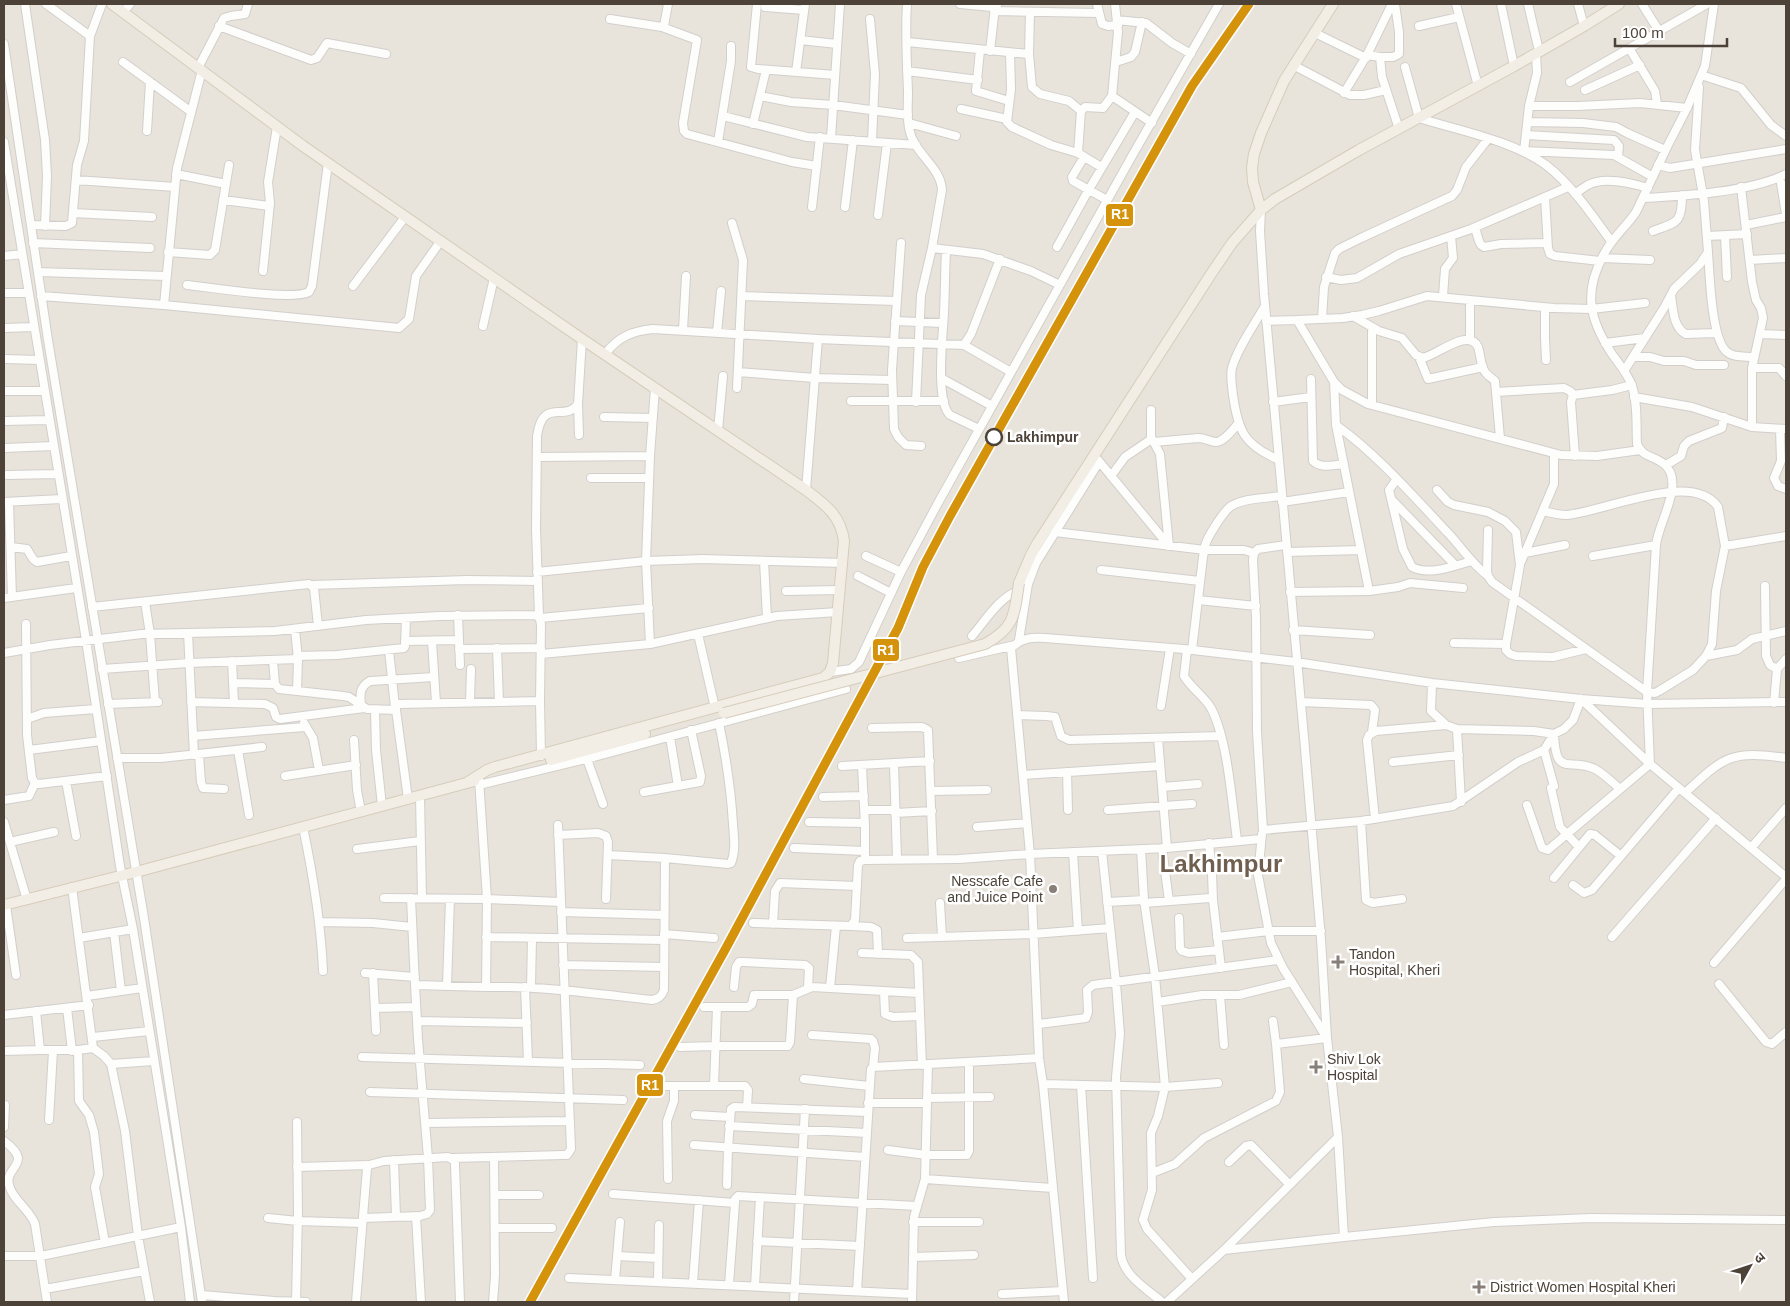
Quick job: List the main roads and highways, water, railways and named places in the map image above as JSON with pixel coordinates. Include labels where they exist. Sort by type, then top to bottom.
[{"type":"main road","points":[[112,4],[127,8],[200,69],[277,127],[440,242],[806,490],[830,510],[838,519],[843,529],[844,542],[834,656],[830,672],[823,678],[487,770],[478,781]]},
{"type":"main road","points":[[1261,210],[1253,182],[1254,154],[1272,105],[1293,65],[1333,4]]},
{"type":"main road","points":[[5,905],[478,781],[985,644],[997,637],[1010,625],[1031,555],[1037,544],[1097,459],[1177,324],[1210,274],[1232,243],[1261,210],[1298,185],[1514,66],[1619,4]]},
{"type":"place","name":"Lakhimpur","points":[[994,437]]},
{"type":"place","name":"Nesscafe Cafe and Juice Point","points":[[1053,889]]},
{"type":"place","name":"Tandon Hospital, Kheri","points":[[1338,962]]},
{"type":"place","name":"Shiv Lok Hospital","points":[[1316,1067]]},
{"type":"place","name":"District Women Hospital Kheri","points":[[1479,1287]]},
{"type":"district","name":"Lakhimpur","points":[[1221,864]]}]
